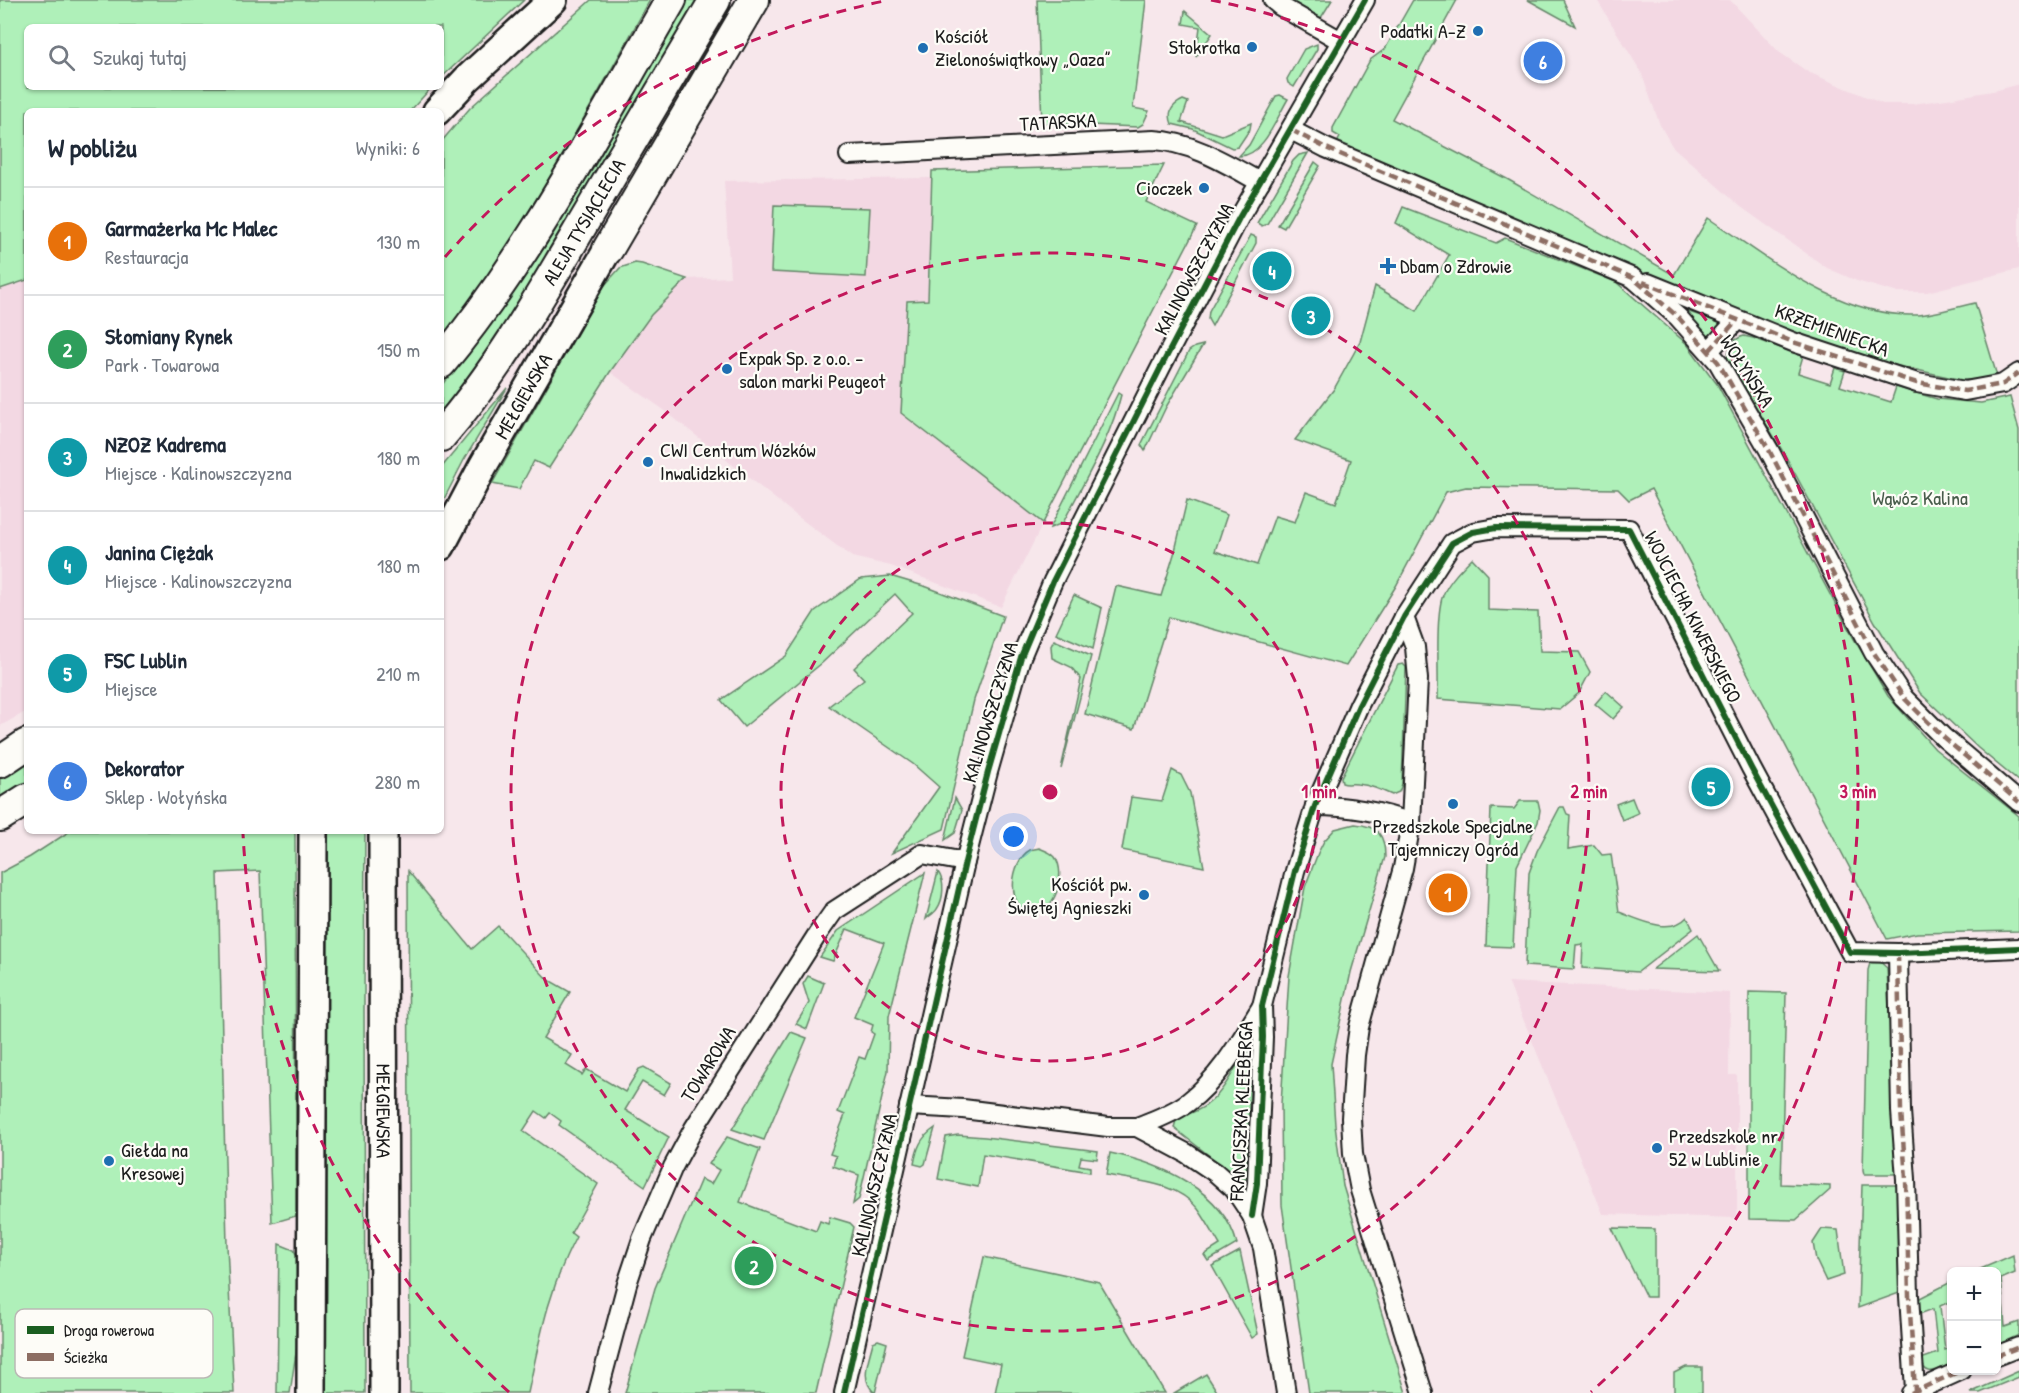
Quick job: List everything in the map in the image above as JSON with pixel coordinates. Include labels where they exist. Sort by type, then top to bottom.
[{"type":"main road","points":[[440,108],[467,79],[553,0]]},
{"type":"main road","name":"ALEJA TYSIĄCLECIA","points":[[444,359],[464,336],[542,221],[672,0]]},
{"type":"main road","name":"ALEJA TYSIĄCLECIA","points":[[444,432],[469,403],[530,314],[715,0]]},
{"type":"main road","points":[[608,249],[754,0]]},
{"type":"main road","name":"MEŁGIEWSKA","points":[[444,540],[477,476],[608,249]]},
{"type":"main road","points":[[0,762],[24,746]]},
{"type":"main road","points":[[0,816],[24,801]]},
{"type":"main road","points":[[311,1393],[313,834]]},
{"type":"main road","name":"MEŁGIEWSKA","points":[[383,834],[384,1393]]},
{"type":"street","points":[[1273,0],[1341,41]]},
{"type":"street","name":"KALINOWSZCZYZNA","points":[[844,1393],[964,862],[988,772],[1033,627],[1053,581],[1155,378],[1260,182],[1365,0]]},
{"type":"street","name":"WOŁYŃSKA","points":[[1291,130],[1335,152],[1633,278],[1672,311],[1718,362],[1769,450],[1874,653],[1904,698],[1943,737],[2019,802]]},
{"type":"street","name":"TATARSKA","points":[[849,155],[1154,140],[1182,144],[1260,182]]},
{"type":"street","name":"KRZEMIENIECKA","points":[[1633,278],[1792,342],[1883,373],[1944,389],[1965,391],[1985,388],[2003,384],[2019,373]]},
{"type":"street","points":[[1709,351],[1737,320]]},
{"type":"street","name":"WOJCIECHA KIWERSKIEGO","points":[[1262,1006],[1295,871],[1316,806],[1359,705],[1404,616],[1452,543],[1473,532],[1496,528],[1629,530],[1751,768],[1850,952],[1898,953],[2019,948]]},
{"type":"street","points":[[1404,616],[1414,647],[1418,679],[1411,823],[1403,868],[1359,1027],[1351,1118],[1353,1154],[1360,1190],[1423,1393]]},
{"type":"street","points":[[1316,806],[1362,808],[1411,823]]},
{"type":"street","name":"TOWAROWA","points":[[598,1393],[627,1284],[642,1239],[673,1167],[694,1128],[817,934],[834,911],[922,854],[964,862]]},
{"type":"street","points":[[1898,953],[1901,1111],[1906,1179],[1913,1391],[1952,1375]]},
{"type":"street","points":[[1137,1127],[1165,1116],[1188,1102],[1227,1060],[1262,1006]]},
{"type":"street","name":"FRANCISZKA KLEEBERGA","points":[[1252,1216],[1258,1161],[1262,1006]]},
{"type":"street","name":"FRANCISZKA KLEEBERGA","points":[[909,1106],[963,1109],[1108,1127],[1137,1127],[1186,1153],[1216,1173],[1234,1189],[1252,1216],[1263,1248],[1286,1393]]},
{"type":"street","points":[[2001,1354],[2019,1347]]},
{"type":"shaded area","points":[[1597,0],[1730,0],[1779,52],[1808,72],[1883,104],[1912,104],[1947,99],[2019,84],[2019,269],[1927,292],[1895,292],[1857,281],[1827,268],[1741,207],[1672,146],[1660,125],[1641,72]]},
{"type":"shaded area","points":[[931,178],[928,300],[907,301],[901,413],[1043,523],[1001,607],[891,566],[852,557],[664,410],[610,372],[651,315],[687,279],[730,277],[724,181]]},
{"type":"shaded area","points":[[24,281],[24,713],[0,726],[0,289]]},
{"type":"shaded area","name":"Przedszkole nr 52 w Lublinie","points":[[1508,982],[1730,993],[1729,1075],[1737,1075],[1737,1218],[1603,1214]]},
{"type":"green space","points":[[0,0],[524,0],[444,75],[444,24],[24,24],[24,90],[429,90],[413,108],[24,108],[24,281],[0,289]]},
{"type":"green space","points":[[591,0],[650,0],[577,131],[526,216],[471,300],[444,336],[444,138],[470,108]]},
{"type":"green space","points":[[687,0],[700,0],[585,200],[483,361],[444,411],[444,382],[516,287],[594,167]]},
{"type":"green space","points":[[1037,0],[1146,0],[1133,108],[1149,111],[1143,124],[1138,127],[1042,123]]},
{"type":"green space","points":[[1285,0],[1332,0],[1319,21]]},
{"type":"green space","points":[[1413,0],[1457,0],[1392,119],[1507,179],[1674,275],[1708,218],[1806,283],[1860,307],[1888,313],[1917,315],[1975,303],[1997,376],[1988,379],[1962,380],[1867,359],[1670,285],[1337,143],[1340,137],[1333,133],[1333,128],[1370,60],[1385,49]]},
{"type":"green space","points":[[1528,0],[1563,0],[1575,26]]},
{"type":"green space","points":[[1185,11],[1212,34],[1196,57],[1200,27],[1183,24]]},
{"type":"green space","points":[[1317,44],[1317,49],[1294,87],[1288,83],[1287,79],[1304,49]]},
{"type":"green space","points":[[1280,95],[1288,99],[1268,135],[1255,150],[1248,155],[1239,156],[1249,145],[1276,96]]},
{"type":"green space","points":[[1183,100],[1188,102],[1181,122],[1222,135],[1251,123],[1250,129],[1238,147],[1232,148],[1193,129],[1172,124],[1170,116],[1172,109]]},
{"type":"green space","points":[[1308,153],[1267,224],[1262,226],[1257,223],[1293,161],[1299,155]]},
{"type":"green space","points":[[1315,162],[1320,166],[1284,228],[1278,225]]},
{"type":"green space","points":[[1164,165],[1146,202],[1197,226],[1043,523],[901,413],[907,301],[928,300],[932,171]]},
{"type":"green space","points":[[774,205],[870,208],[866,277],[771,272]]},
{"type":"green space","points":[[1403,207],[1496,243],[1505,238],[1616,282],[1687,344],[1717,384],[1854,639],[1888,696],[1935,749],[2019,816],[2019,931],[1917,933],[1887,939],[1651,489],[1629,500],[1618,489],[1466,487],[1446,492],[1396,586],[1346,666],[1169,617],[1134,729],[1085,714],[1116,586],[1161,596],[1187,500],[1227,515],[1215,551],[1257,565],[1275,516],[1295,522],[1306,492],[1336,503],[1351,460],[1295,440],[1334,389],[1360,342],[1375,286],[1417,311],[1449,255],[1396,223]]},
{"type":"green space","points":[[1251,235],[1256,237],[1256,243],[1212,326],[1208,319],[1209,311]]},
{"type":"green space","points":[[635,263],[687,279],[651,315],[610,372],[549,468],[534,461],[519,489],[492,484],[604,286],[620,268]]},
{"type":"green space","points":[[1683,310],[1722,323],[1709,337]]},
{"type":"green space","name":"Wąwóz Kalina","points":[[1744,336],[1803,356],[1798,373],[1830,383],[1835,368],[1845,371],[1840,386],[1891,402],[1896,387],[1937,399],[1981,403],[2010,397],[2019,430],[2019,782],[1978,748],[1920,693],[1875,622],[1785,455],[1727,359],[1732,344]]},
{"type":"green space","points":[[1203,345],[1166,407],[1145,451],[1141,445],[1189,351]]},
{"type":"green space","points":[[507,388],[464,460],[444,499],[444,464]]},
{"type":"green space","points":[[1118,393],[1121,395],[1116,412],[1096,460],[1063,523],[1050,528]]},
{"type":"green space","points":[[1472,558],[1488,575],[1488,610],[1538,612],[1540,651],[1579,652],[1590,672],[1579,693],[1560,709],[1438,699],[1438,630],[1443,595]]},
{"type":"green space","points":[[890,576],[927,587],[1003,616],[974,700],[944,829],[892,853],[939,787],[913,764],[829,706],[864,679],[854,668],[912,613],[895,594],[822,663],[744,727],[721,700],[786,656],[815,611],[861,579]]},
{"type":"green space","points":[[1074,595],[1102,608],[1093,649],[1056,633]]},
{"type":"green space","points":[[1054,640],[1091,656],[1061,769],[1081,679],[1071,667],[1052,658],[1051,646]]},
{"type":"green space","points":[[1403,664],[1406,667],[1402,784],[1399,792],[1392,795],[1366,785],[1342,783],[1341,777],[1398,665]]},
{"type":"green space","points":[[1606,691],[1624,707],[1613,719],[1595,704]]},
{"type":"green space","points":[[24,762],[24,787],[0,802],[0,778]]},
{"type":"green space","points":[[1172,770],[1181,775],[1190,793],[1204,867],[1122,850],[1131,797],[1162,801]]},
{"type":"green space","points":[[955,798],[962,810],[955,833],[945,840]]},
{"type":"green space","points":[[1632,798],[1638,813],[1622,820],[1616,804]]},
{"type":"green space","points":[[1520,801],[1538,801],[1540,810],[1538,822],[1517,866],[1513,947],[1486,946],[1491,808],[1514,809]]},
{"type":"green space","points":[[1560,807],[1564,807],[1570,815],[1568,849],[1594,845],[1602,855],[1611,854],[1619,912],[1644,922],[1663,926],[1680,923],[1687,917],[1693,929],[1638,972],[1582,968],[1583,944],[1576,945],[1574,969],[1525,966],[1529,873],[1537,851]]},
{"type":"green space","points":[[1355,824],[1369,827],[1379,833],[1384,843],[1385,857],[1351,972],[1331,1064],[1335,1125],[1343,1186],[1406,1393],[1309,1393],[1282,1205],[1281,1104],[1289,976],[1305,887],[1324,841],[1335,829]]},
{"type":"green space","points":[[65,834],[295,834],[296,1216],[272,1223],[260,871],[218,873],[227,1245],[234,1393],[0,1393],[0,873]]},
{"type":"green space","points":[[328,834],[365,834],[365,1393],[326,1393]]},
{"type":"green space","points":[[1039,848],[1055,857],[1060,873],[1059,883],[1053,900],[1047,907],[1032,912],[1023,909],[1017,903],[1013,884],[1018,864],[1023,856],[1030,850]]},
{"type":"green space","points":[[408,871],[472,949],[498,926],[547,979],[570,992],[543,1038],[572,1055],[566,1065],[582,1075],[586,1069],[625,1092],[639,1069],[644,1067],[671,1083],[664,1095],[642,1082],[625,1110],[669,1137],[645,1186],[559,1125],[561,1121],[550,1113],[546,1118],[536,1111],[523,1131],[598,1184],[571,1233],[576,1237],[552,1294],[528,1393],[410,1393]]},
{"type":"green space","points":[[938,872],[943,885],[941,900],[936,910],[926,919]]},
{"type":"green space","points":[[925,873],[889,1016],[888,1071],[859,1199],[853,1204],[859,1175],[833,1166],[836,1156],[830,1154],[845,1115],[838,1112],[859,1057],[865,1059],[874,1034],[871,1032],[873,1025],[854,1017],[884,943],[847,929],[833,961],[820,957],[838,931]]},
{"type":"green space","points":[[1698,934],[1719,971],[1653,969]]},
{"type":"green space","points":[[1877,959],[1887,968],[1897,1174],[1864,1174],[1863,1170],[1868,970],[1871,960]]},
{"type":"green space","points":[[808,976],[824,983],[807,1029],[796,1024],[809,1003],[803,984]]},
{"type":"green space","points":[[1749,992],[1786,993],[1781,1184],[1830,1186],[1830,1190],[1796,1220],[1749,1219]]},
{"type":"green space","points":[[791,1032],[807,1038],[764,1140],[732,1129]]},
{"type":"green space","points":[[1249,1052],[1251,1058],[1246,1179],[1240,1179],[1174,1128],[1177,1116],[1201,1109],[1218,1094],[1244,1053]]},
{"type":"green space","points":[[935,1128],[925,1164],[922,1166],[914,1164],[920,1144]]},
{"type":"green space","points":[[958,1135],[1098,1151],[1097,1159],[1081,1157],[1079,1165],[1090,1167],[1090,1172],[983,1154],[978,1187],[938,1179],[946,1137]]},
{"type":"green space","points":[[727,1137],[760,1149],[740,1202],[816,1231],[820,1221],[828,1224],[830,1217],[850,1223],[854,1227],[816,1393],[625,1393],[655,1288],[701,1179],[711,1184],[719,1170],[709,1164]]},
{"type":"green space","points":[[1110,1153],[1168,1172],[1204,1194],[1230,1225],[1237,1244],[1208,1261],[1204,1255],[1220,1245],[1198,1209],[1179,1193],[1168,1188],[1106,1175]]},
{"type":"green space","points":[[1862,1185],[1897,1185],[1902,1292],[1858,1308]]},
{"type":"green space","points":[[1612,1228],[1655,1229],[1655,1297],[1646,1297]]},
{"type":"green space","points":[[1822,1229],[1838,1230],[1844,1275],[1826,1281],[1816,1260],[1813,1243]]},
{"type":"green space","points":[[279,1244],[294,1250],[299,1261],[298,1339],[290,1393],[277,1393]]},
{"type":"green space","points":[[1240,1251],[1258,1334],[1252,1338],[1212,1266]]},
{"type":"green space","points":[[2013,1255],[2015,1273],[2001,1279],[2001,1267],[1985,1267]]},
{"type":"green space","points":[[984,1257],[1099,1282],[1165,1393],[995,1393],[1001,1364],[962,1356]]},
{"type":"green space","points":[[2001,1279],[2005,1327],[2019,1322],[2017,1336],[2001,1343]]},
{"type":"green space","points":[[1947,1284],[1947,1303],[1940,1306],[1945,1350],[1947,1349],[1947,1366],[1937,1370],[1926,1369],[1921,1359],[1938,1353],[1933,1309],[1917,1315],[1916,1300]]},
{"type":"green space","points":[[878,1340],[887,1343],[875,1393],[867,1382],[866,1375],[873,1342]]},
{"type":"green space","points":[[1686,1367],[1702,1367],[1702,1393],[1674,1393],[1674,1373]]},
{"type":"green space","points":[[2019,1371],[2019,1377],[1980,1393],[1970,1393]]},
{"type":"green space","points":[[1206,1374],[1218,1393],[1174,1393]]},
{"type":"marked path","points":[[1291,130],[1326,148],[1633,278],[1678,317],[1718,362],[1769,450],[1874,653],[1904,698],[1943,737],[2019,802]]},
{"type":"marked path","points":[[1643,282],[1793,342],[1917,383],[1965,391],[2003,384],[2019,373]]},
{"type":"marked path","points":[[1709,351],[1737,320]]},
{"type":"marked path","points":[[1898,953],[1901,1111],[1915,1390]]},
{"type":"marked path","points":[[2001,1354],[2019,1347]]},
{"type":"marked path","points":[[1911,1393],[1951,1375]]},
{"type":"cycle path","points":[[844,1393],[965,862],[1021,657],[1053,581],[1239,218],[1365,0]]},
{"type":"cycle path","points":[[1252,1216],[1257,1183],[1263,1037],[1262,1006],[1295,871],[1315,806],[1359,705],[1404,617],[1452,543],[1473,532],[1496,528],[1629,529],[1751,768],[1850,952],[1898,953],[2019,948]]},
{"type":"place","name":"Podatki A-Z","points":[[1478,31]]},
{"type":"place","name":"Stokrotka","points":[[1252,47]]},
{"type":"place","name":"Kościół Zielonoświątkowy „Oaza”","points":[[923,48]]},
{"type":"place","name":"Dekorator","points":[[1543,61]]},
{"type":"place","name":"Cioczek","points":[[1204,188]]},
{"type":"place","name":"Dbam o Zdrowie","points":[[1388,266]]},
{"type":"place","name":"Janina Ciężak","points":[[1272,271]]},
{"type":"place","name":"NZOZ Kadrema","points":[[1311,316]]},
{"type":"place","name":"Expak Sp. z o.o. - salon marki Peugeot","points":[[727,369]]},
{"type":"place","name":"CWI Centrum Wózków Inwalidzkich","points":[[648,462]]},
{"type":"place","name":"FSC Lublin","points":[[1711,787]]},
{"type":"place","name":"Przedszkole Specjalne Tajemniczy Ogród","points":[[1453,804]]},
{"type":"place","name":"Garmażerka Mc Malec","points":[[1448,893]]},
{"type":"place","name":"Kościół pw. Świętej Agnieszki","points":[[1144,895]]},
{"type":"place","name":"Przedszkole nr 52 w Lublinie","points":[[1657,1148]]},
{"type":"place","name":"Giełda na Kresowej","points":[[109,1161]]},
{"type":"place","name":"Słomiany Rynek","points":[[754,1266]]}]
